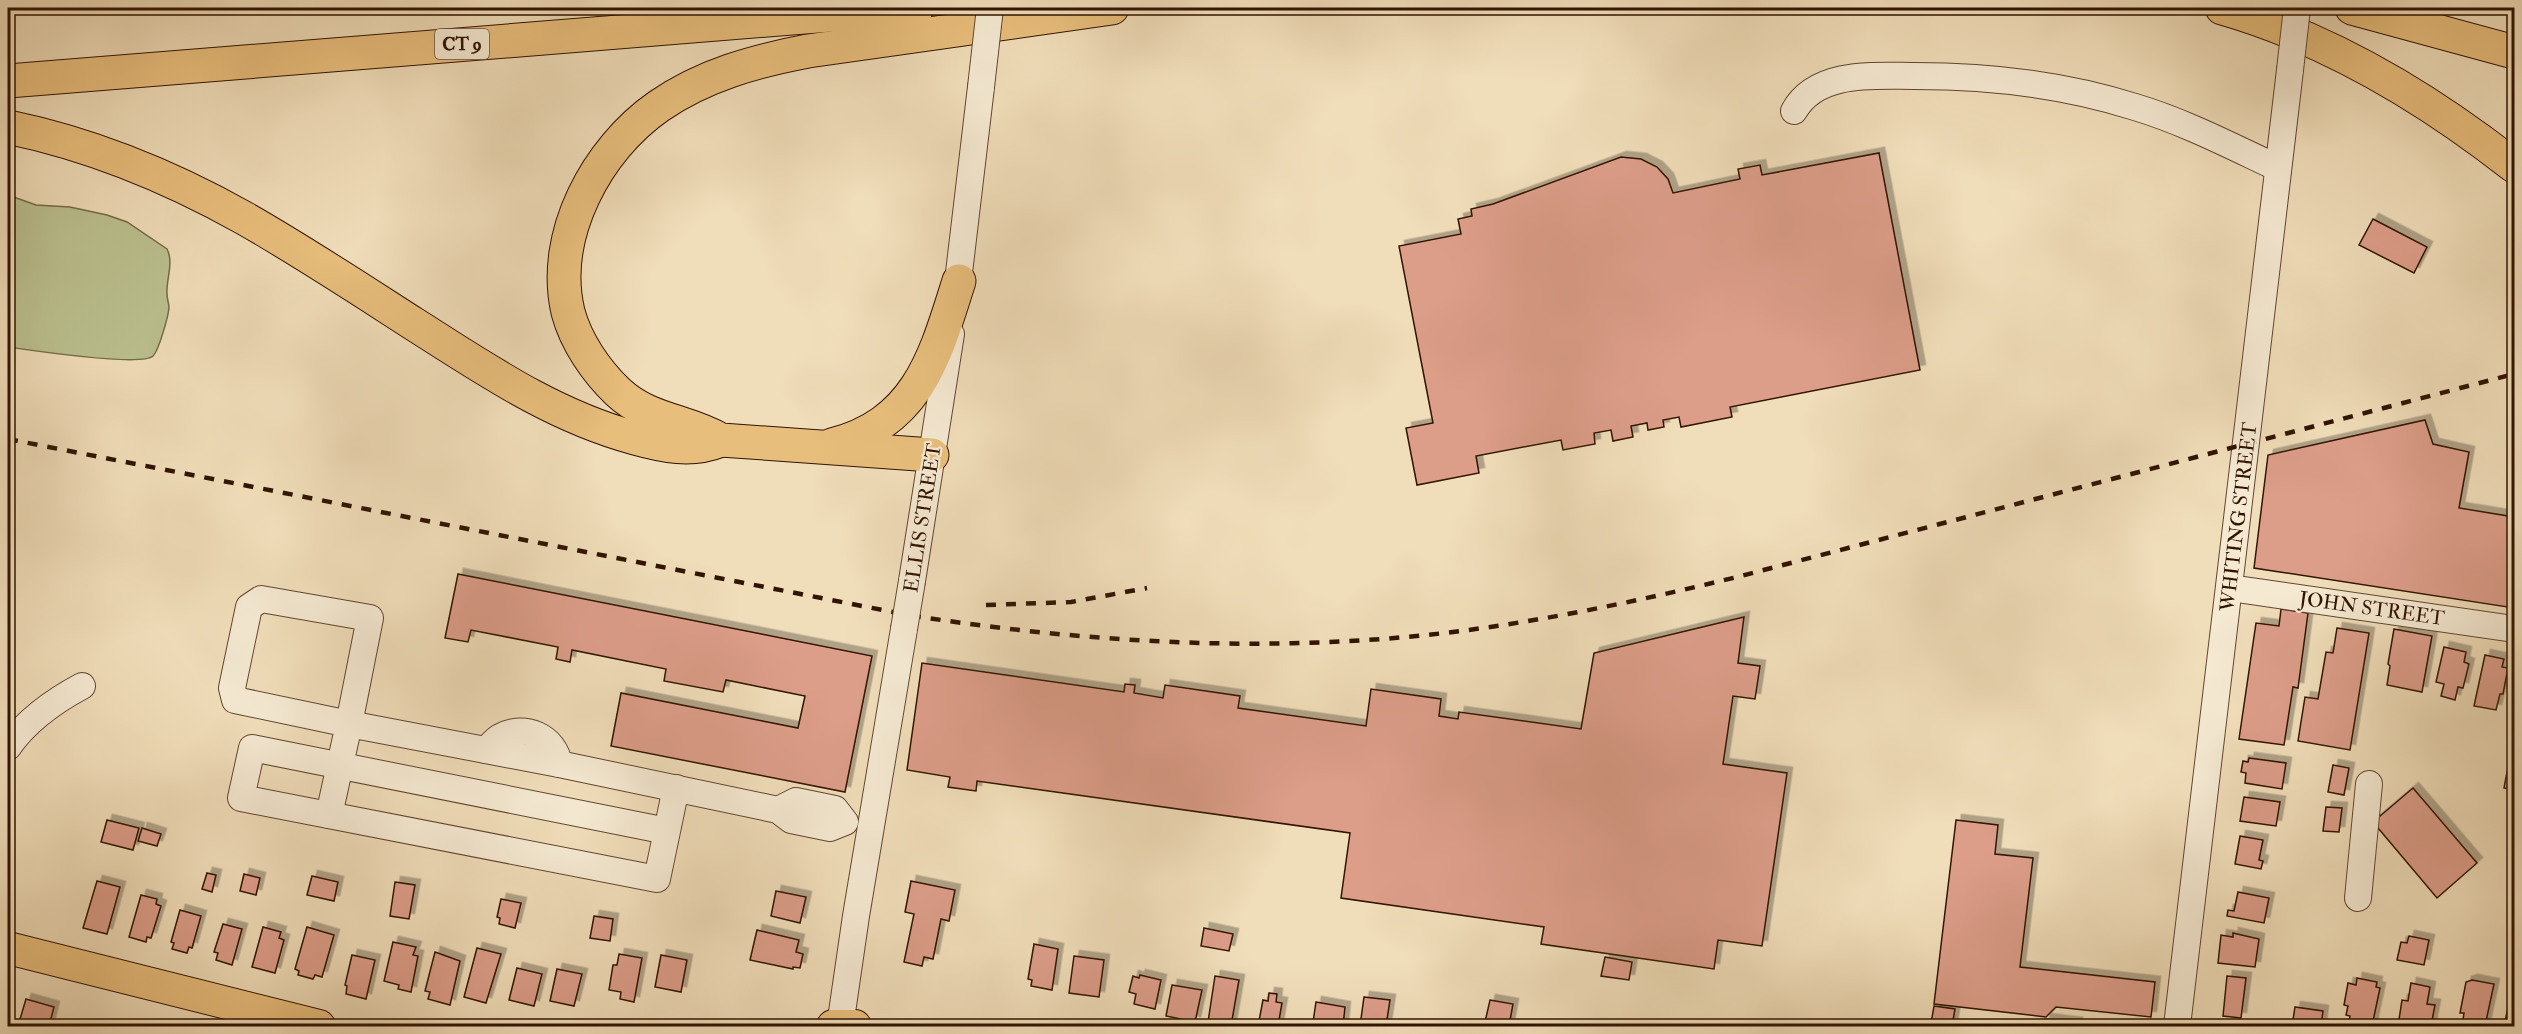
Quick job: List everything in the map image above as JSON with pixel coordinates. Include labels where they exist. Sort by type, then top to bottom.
[{"type":"highway","name":"CT 9","points":[[8,81],[917,8]]},
{"type":"highway","points":[[932,455],[721,440],[695,428],[655,416],[626,399],[593,363],[571,320],[566,298],[565,273],[572,231],[591,184],[607,157],[624,136],[651,112],[684,91],[719,74],[763,60],[808,51],[1112,8]]},
{"type":"highway","points":[[2222,8],[2288,30],[2372,70],[2432,105],[2514,166]]},
{"type":"highway","points":[[2352,8],[2514,52]]},
{"type":"highway","points":[[8,127],[116,159],[211,201],[280,239],[510,384],[567,415],[610,431],[674,446],[698,448],[721,440]]},
{"type":"highway","points":[[821,447],[871,429],[909,400],[930,362],[959,281]]},
{"type":"main road","points":[[8,948],[260,1020],[319,1026]]},
{"type":"main road","points":[[833,1026],[855,1026]]},
{"type":"street","name":"ELLIS STREET","points":[[840,1026],[959,281],[990,8]]},
{"type":"street","name":"WHITING STREET","points":[[2177,1026],[2297,8]]},
{"type":"street","points":[[1794,111],[1803,99],[1819,88],[1856,77],[1949,76],[2010,80],[2061,88],[2138,108],[2193,128],[2278,168]]},
{"type":"street","name":"JOHN STREET","points":[[2230,588],[2514,629]]},
{"type":"street","points":[[329,815],[349,724],[370,618],[261,599],[249,607],[232,688],[235,700],[349,724],[676,788],[778,810],[790,820],[830,828],[845,822],[871,827]]},
{"type":"street","points":[[8,747],[13,739],[55,700],[82,686]]},
{"type":"street","points":[[667,831],[252,748],[241,798],[657,879],[676,788]]},
{"type":"street","points":[[2358,898],[2369,784]]},
{"type":"green space","points":[[8,195],[36,205],[70,207],[107,215],[127,222],[167,249],[170,260],[167,289],[169,308],[160,341],[153,356],[144,359],[107,359],[8,347]]},
{"type":"building","points":[[1879,153],[1920,370],[1730,407],[1732,417],[1681,427],[1679,417],[1663,420],[1664,427],[1648,430],[1647,423],[1631,426],[1633,437],[1613,441],[1611,430],[1594,433],[1595,444],[1563,450],[1561,440],[1476,456],[1479,473],[1417,485],[1406,428],[1433,423],[1399,246],[1461,234],[1458,219],[1472,216],[1471,209],[1493,204],[1621,157],[1641,159],[1657,167],[1668,179],[1673,193],[1740,179],[1738,169],[1760,165],[1762,175]]},
{"type":"building","points":[[2373,219],[2427,247],[2414,273],[2359,245]]},
{"type":"building","points":[[2425,420],[2433,444],[2469,452],[2459,508],[2514,517],[2514,608],[2254,568],[2268,455]]},
{"type":"building","points":[[458,574],[872,656],[845,792],[611,746],[621,693],[798,728],[805,696],[726,680],[723,692],[664,681],[666,669],[572,650],[570,662],[556,659],[558,647],[471,630],[468,642],[445,638]]},
{"type":"building","points":[[2281,609],[2308,613],[2298,688],[2293,687],[2284,745],[2239,739],[2256,623],[2279,626]]},
{"type":"building","points":[[1744,617],[1738,663],[1760,666],[1755,699],[1733,696],[1723,764],[1787,773],[1762,946],[1718,940],[1714,969],[1541,944],[1544,927],[1341,898],[1350,833],[977,781],[976,791],[948,787],[950,777],[907,770],[922,663],[1124,692],[1125,684],[1135,685],[1134,693],[1163,698],[1165,685],[1240,696],[1238,708],[1366,726],[1371,689],[1441,699],[1439,716],[1458,719],[1459,712],[1581,729],[1594,653]]},
{"type":"building","points":[[2337,628],[2369,633],[2350,750],[2298,741],[2305,697],[2318,699],[2326,652],[2333,653]]},
{"type":"building","points":[[2394,629],[2432,636],[2422,692],[2387,685]]},
{"type":"building","points":[[2444,647],[2466,652],[2464,662],[2469,664],[2463,688],[2458,687],[2455,700],[2441,696],[2444,684],[2436,682]]},
{"type":"building","points":[[2485,655],[2504,659],[2502,667],[2508,668],[2503,694],[2500,694],[2496,710],[2474,706]]},
{"type":"building","points":[[2512,746],[2514,746],[2514,790],[2504,788]]},
{"type":"building","points":[[2249,758],[2286,763],[2282,789],[2245,783],[2246,773],[2241,772],[2243,761],[2248,762]]},
{"type":"building","points":[[2333,765],[2349,768],[2344,795],[2328,792]]},
{"type":"building","points":[[2413,788],[2477,863],[2437,898],[2373,822]]},
{"type":"building","points":[[2244,797],[2280,802],[2276,826],[2240,821]]},
{"type":"building","points":[[2326,807],[2342,808],[2339,832],[2323,831]]},
{"type":"building","points":[[107,820],[139,828],[133,850],[101,842]]},
{"type":"building","points":[[1956,820],[1998,825],[1995,854],[2033,858],[2020,967],[2155,982],[2151,1017],[2056,1007],[2046,1017],[1934,1004]]},
{"type":"building","points":[[142,828],[161,834],[157,846],[138,841]]},
{"type":"building","points":[[2240,836],[2263,840],[2259,860],[2263,861],[2261,869],[2235,864]]},
{"type":"building","points":[[207,873],[216,875],[212,892],[202,889]]},
{"type":"building","points":[[244,874],[260,878],[256,895],[240,891]]},
{"type":"building","points":[[312,876],[338,882],[334,901],[307,895]]},
{"type":"building","points":[[97,881],[120,887],[107,934],[83,928]]},
{"type":"building","points":[[911,881],[955,890],[949,921],[941,919],[933,959],[924,957],[922,966],[904,962],[914,914],[905,912]]},
{"type":"building","points":[[395,882],[415,885],[409,919],[390,916]]},
{"type":"building","points":[[776,891],[806,897],[800,923],[771,916]]},
{"type":"building","points":[[2238,892],[2269,898],[2264,923],[2227,916],[2228,910],[2234,911]]},
{"type":"building","points":[[141,895],[157,899],[156,904],[161,906],[151,938],[147,937],[146,942],[129,937]]},
{"type":"building","points":[[501,899],[521,903],[515,928],[499,924],[500,918],[497,917]]},
{"type":"building","points":[[180,910],[201,916],[192,948],[189,947],[187,953],[172,949],[174,943],[171,942]]},
{"type":"building","points":[[594,916],[613,919],[610,941],[590,938]]},
{"type":"building","points":[[223,924],[242,929],[232,965],[216,960],[218,953],[214,952]]},
{"type":"building","points":[[263,927],[281,932],[279,938],[284,940],[275,973],[252,967]]},
{"type":"building","points":[[307,927],[334,935],[322,977],[315,975],[313,979],[298,975],[299,971],[295,969]]},
{"type":"building","points":[[1204,928],[1233,934],[1229,951],[1201,946]]},
{"type":"building","points":[[757,930],[799,940],[796,952],[803,954],[800,968],[793,967],[793,969],[750,960]]},
{"type":"building","points":[[2233,933],[2259,939],[2255,967],[2218,963],[2221,935],[2233,937]]},
{"type":"building","points":[[2409,936],[2429,940],[2424,965],[2397,960],[2401,942],[2407,943]]},
{"type":"building","points":[[393,942],[416,947],[413,955],[418,956],[411,992],[398,989],[399,985],[384,981]]},
{"type":"building","points":[[1034,944],[1058,949],[1052,990],[1031,986],[1032,980],[1028,979]]},
{"type":"building","points":[[477,948],[501,954],[486,1003],[464,997]]},
{"type":"building","points":[[435,952],[460,961],[450,1005],[428,999],[430,992],[425,991]]},
{"type":"building","points":[[619,954],[642,958],[634,1002],[620,999],[621,992],[609,990],[613,965],[617,965]]},
{"type":"building","points":[[352,955],[375,960],[366,999],[346,994],[347,986],[345,985]]},
{"type":"building","points":[[661,955],[687,960],[681,992],[655,987]]},
{"type":"building","points":[[1074,956],[1104,960],[1099,997],[1069,993]]},
{"type":"building","points":[[1605,957],[1632,962],[1629,980],[1601,976]]},
{"type":"building","points":[[517,968],[542,974],[534,1006],[509,1000]]},
{"type":"building","points":[[557,969],[582,974],[574,1006],[550,1001]]},
{"type":"building","points":[[1140,975],[1161,980],[1155,1009],[1134,1004],[1136,994],[1129,992],[1133,976],[1139,978]]},
{"type":"building","points":[[1215,976],[1239,980],[1231,1026],[1208,1022]]},
{"type":"building","points":[[2227,976],[2246,978],[2241,1018],[2223,1016]]},
{"type":"building","points":[[2357,978],[2377,982],[2376,987],[2380,988],[2372,1026],[2348,1026],[2350,1016],[2346,1015],[2348,1006],[2344,1005],[2348,983],[2356,985]]},
{"type":"building","points":[[2472,980],[2494,984],[2485,1026],[2462,1026],[2464,1013],[2460,1013],[2466,982]]},
{"type":"building","points":[[2411,983],[2430,987],[2427,1004],[2435,1005],[2431,1026],[2398,1026],[2402,1000],[2408,1001]]},
{"type":"building","points":[[1172,985],[1202,990],[1195,1022],[1166,1016]]},
{"type":"building","points":[[2511,992],[2514,993],[2514,1026],[2508,1026],[2509,1023],[2505,1022]]},
{"type":"building","points":[[1269,993],[1277,994],[1276,1002],[1282,1003],[1278,1026],[1258,1026],[1263,1000],[1268,1001]]},
{"type":"building","points":[[1364,997],[1390,1000],[1386,1026],[1360,1026]]},
{"type":"building","points":[[26,999],[54,1007],[49,1026],[31,1024],[30,1026],[18,1026]]},
{"type":"building","points":[[1490,1000],[1513,1004],[1509,1026],[1489,1026],[1490,1023],[1485,1022]]},
{"type":"building","points":[[1316,1002],[1345,1007],[1343,1026],[1317,1026],[1318,1022],[1313,1022]]},
{"type":"building","points":[[1934,1006],[1955,1009],[1952,1026],[1931,1023]]},
{"type":"building","points":[[2295,1007],[2323,1011],[2321,1026],[2292,1026]]},
{"type":"building","points":[[2045,1019],[2077,1023],[2076,1026],[2044,1026]]},
{"type":"railway","points":[[8,439],[908,615],[1043,633],[1111,638],[1248,644],[1317,643],[1385,639],[1489,627],[1596,609],[1666,594],[2514,374]]},
{"type":"railway","points":[[986,605],[1071,602],[1147,588]]}]
